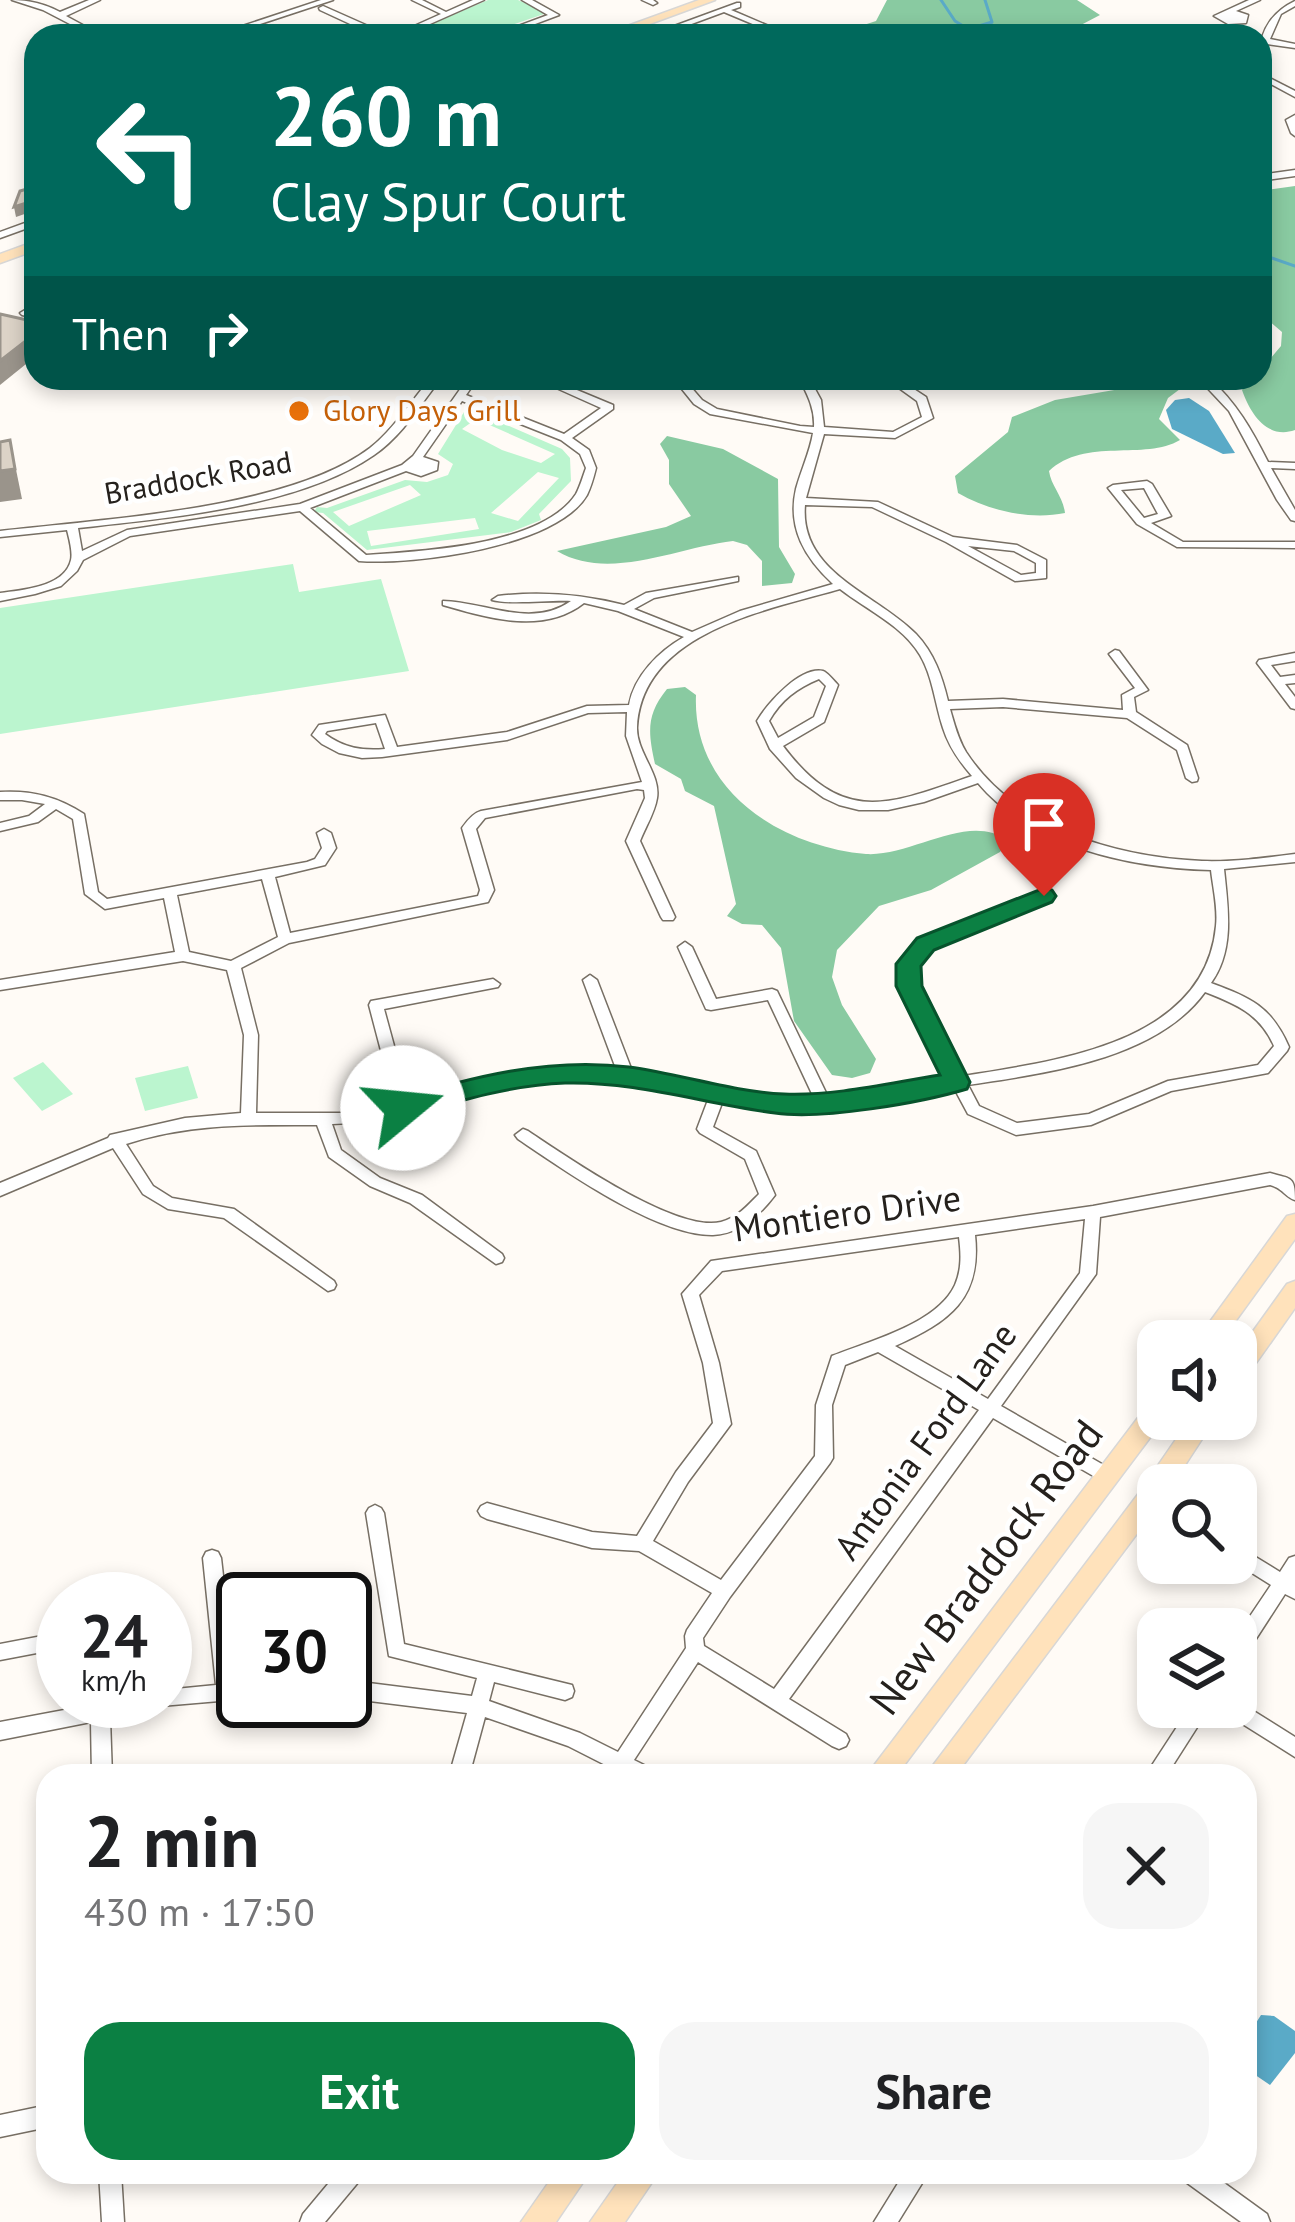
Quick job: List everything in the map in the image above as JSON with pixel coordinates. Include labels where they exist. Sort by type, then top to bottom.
[{"type":"main road","points":[[641,24],[710,0]]},
{"type":"main road","points":[[1223,1320],[1295,1222]]},
{"type":"main road","points":[[1257,1343],[1295,1290]]},
{"type":"main road","name":"New Braddock Road","points":[[889,1764],[1137,1437]]},
{"type":"main road","points":[[948,1764],[1137,1523]]},
{"type":"main road","points":[[537,2222],[566,2184]]},
{"type":"main road","points":[[606,2222],[635,2184]]},
{"type":"street","points":[[16,0],[77,24]]},
{"type":"street","points":[[61,15],[96,0]]},
{"type":"street","points":[[416,0],[442,12]]},
{"type":"street","points":[[419,24],[480,0]]},
{"type":"street","points":[[526,0],[555,15],[529,24]]},
{"type":"street","points":[[1225,0],[1278,13]]},
{"type":"street","points":[[1228,11],[1256,0]]},
{"type":"street","points":[[1272,25],[1278,13],[1295,3]]},
{"type":"street","points":[[257,24],[326,4],[362,24]]},
{"type":"street","points":[[685,24],[737,5]]},
{"type":"street","points":[[725,10],[759,24]]},
{"type":"street","points":[[1293,45],[1295,33]]},
{"type":"street","points":[[1295,118],[1290,120],[1295,133]]},
{"type":"street","points":[[0,235],[24,226]]},
{"type":"street","points":[[20,227],[24,230]]},
{"type":"street","name":"Braddock Road","points":[[0,534],[261,496],[327,475],[387,439],[426,390]]},
{"type":"street","points":[[78,558],[128,533],[302,507],[412,463],[463,390]]},
{"type":"street","points":[[566,438],[609,407],[568,390]]},
{"type":"street","points":[[689,390],[715,412],[822,430],[895,435],[928,418],[922,399],[908,390]]},
{"type":"street","points":[[812,390],[822,430],[800,501],[804,539],[814,558],[841,585],[914,639],[932,664],[955,743],[979,778],[1024,814],[1073,838],[1132,856],[1217,866],[1295,858]]},
{"type":"street","points":[[1215,390],[1238,412],[1295,518]]},
{"type":"street","points":[[302,507],[363,560],[503,540],[515,544],[536,536],[537,529],[581,499],[590,483],[585,452],[566,438],[459,395]]},
{"type":"street","points":[[1264,465],[1295,466]]},
{"type":"street","points":[[800,501],[874,504],[1019,579],[1042,576],[1042,562],[1017,548],[950,540]]},
{"type":"street","points":[[1141,521],[1181,545],[1295,545]]},
{"type":"street","points":[[0,597],[60,582],[74,570],[78,558],[72,525]]},
{"type":"street","points":[[629,607],[650,595],[734,579]]},
{"type":"street","points":[[668,916],[633,841],[651,787],[631,736],[632,709],[650,675],[693,637],[743,612],[841,585]]},
{"type":"street","points":[[498,600],[531,595],[629,607],[693,637]]},
{"type":"street","points":[[447,603],[484,614],[550,617],[573,609],[582,599]]},
{"type":"street","points":[[1115,653],[1142,690],[1128,694],[1130,714]]},
{"type":"street","points":[[1295,657],[1263,663],[1295,704]]},
{"type":"street","points":[[774,746],[820,719],[832,685],[820,674],[796,682],[772,703],[764,721],[774,746],[812,785],[859,806],[903,802],[979,778]]},
{"type":"street","points":[[1276,681],[1295,679]]},
{"type":"street","points":[[945,705],[1003,703],[1130,714],[1183,748],[1192,778]]},
{"type":"street","points":[[392,752],[381,718],[323,728],[318,734],[342,750],[372,755],[392,752],[524,731],[590,707],[632,709]]},
{"type":"street","points":[[0,986],[183,956],[233,966],[285,939],[483,899],[487,890],[469,828],[481,814],[637,785],[651,787]]},
{"type":"street","points":[[0,796],[37,796],[57,802],[81,822],[92,894],[105,904],[320,862],[329,848],[324,833]]},
{"type":"street","points":[[0,827],[33,819],[57,802]]},
{"type":"street","points":[[0,1190],[115,1139],[187,1122],[323,1120],[403,1108],[531,1076],[627,1077],[717,1096],[824,1104],[1107,1052],[1162,1025],[1205,987],[1221,953],[1226,926],[1217,866]]},
{"type":"street","points":[[267,874],[285,939]]},
{"type":"street","points":[[170,894],[183,956]]},
{"type":"street","points":[[1044,896],[926,944],[908,964],[909,986],[973,1110],[1016,1129],[1091,1119],[1168,1086],[1263,1069],[1282,1047],[1272,1020],[1246,1003],[1205,987]]},
{"type":"street","points":[[686,946],[711,1006],[772,994],[824,1104]]},
{"type":"street","points":[[233,966],[251,1035],[248,1119]]},
{"type":"street","points":[[590,980],[627,1077]]},
{"type":"street","points":[[403,1108],[376,1005],[493,984]]},
{"type":"street","points":[[523,1135],[597,1185],[681,1223],[712,1229],[744,1220],[767,1195],[751,1155],[705,1129],[717,1096]]},
{"type":"street","points":[[323,1120],[334,1153],[375,1182],[416,1199],[496,1258]]},
{"type":"street","points":[[115,1139],[148,1190],[168,1203],[228,1213],[328,1285]]},
{"type":"street","name":"Montiero Drive","points":[[642,1544],[682,1477],[722,1424],[711,1363],[690,1294],[717,1264],[1094,1212],[1270,1179],[1288,1184],[1295,1194]]},
{"type":"street","name":"Antonia Ford Lane","points":[[778,1699],[1088,1274],[1094,1212]]},
{"type":"street","points":[[372,1692],[479,1706],[573,1739],[621,1763],[695,1651],[694,1636],[824,1458],[824,1405],[838,1361],[925,1324],[961,1295],[974,1262],[966,1229]]},
{"type":"street","points":[[878,1344],[1108,1476]]},
{"type":"street","points":[[487,1510],[592,1540],[642,1544],[724,1592]]},
{"type":"street","points":[[374,1513],[396,1650],[565,1691]]},
{"type":"street","points":[[212,1558],[216,1582]]},
{"type":"street","points":[[1257,1627],[1289,1586],[1295,1564]]},
{"type":"street","points":[[1257,1565],[1289,1586]]},
{"type":"street","points":[[0,1652],[36,1645]]},
{"type":"street","points":[[695,1651],[839,1740]]},
{"type":"street","points":[[462,1764],[488,1671]]},
{"type":"street","points":[[0,1731],[36,1722]]},
{"type":"street","points":[[1257,1723],[1295,1748]]},
{"type":"street","points":[[100,1728],[101,1764]]},
{"type":"street","points":[[1163,1764],[1187,1728]]},
{"type":"street","points":[[0,2126],[36,2118]]},
{"type":"street","points":[[111,2184],[113,2222]]},
{"type":"street","points":[[311,2222],[342,2184]]},
{"type":"street","points":[[885,2222],[910,2184]]},
{"type":"street","points":[[1207,2184],[1258,2222]]},
{"type":"green space","points":[[488,0],[518,0],[547,13],[514,24],[431,24]]},
{"type":"green space","points":[[887,0],[1077,0],[1100,15],[1083,24],[867,24],[876,21]]},
{"type":"green space","points":[[1295,186],[1295,430],[1285,432],[1261,422],[1242,390],[1272,390],[1272,357],[1281,346],[1282,332],[1272,323],[1272,189]]},
{"type":"green space","points":[[1114,390],[1179,390],[1168,398],[1159,419],[1180,440],[1064,461],[1049,471],[1065,513],[1010,512],[958,493],[955,476],[1008,432],[1012,417],[1055,400]]},
{"type":"green space","points":[[472,410],[562,449],[570,458],[571,481],[539,514],[541,520],[511,532],[367,550],[323,513],[314,512],[317,507],[327,508],[405,480],[427,482],[448,475],[453,464],[438,454],[464,412]],"holes":[[[476,419],[555,454],[541,463],[462,429]],[[538,472],[559,478],[518,521],[491,513]],[[410,485],[421,495],[349,526],[333,512]],[[475,518],[479,529],[371,546],[367,531]]]},
{"type":"green space","points":[[667,436],[723,449],[778,479],[779,547],[795,574],[792,583],[762,586],[762,561],[747,545],[733,541],[621,563],[577,560],[557,551],[666,527],[691,516],[669,484],[669,460],[660,444]]},
{"type":"green space","points":[[293,564],[299,592],[381,579],[409,671],[0,734],[0,608]]},
{"type":"green space","points":[[685,687],[696,695],[699,729],[725,785],[747,807],[802,839],[866,854],[976,831],[1008,841],[1000,852],[931,890],[879,906],[837,950],[832,977],[842,1005],[876,1059],[870,1073],[852,1078],[832,1075],[794,1021],[781,948],[762,925],[742,924],[727,916],[736,904],[714,806],[685,791],[681,779],[655,764],[650,724],[655,707],[667,689]]},
{"type":"green space","points":[[43,1062],[73,1094],[42,1111],[13,1078]]},
{"type":"green space","points":[[188,1066],[198,1098],[145,1111],[135,1078]]},
{"type":"water","points":[[1189,398],[1209,411],[1235,453],[1223,454],[1172,429],[1166,410],[1175,400]]},
{"type":"water","points":[[1261,2015],[1274,2016],[1295,2031],[1295,2053],[1270,2085],[1257,2076]]},
{"type":"building","points":[[24,190],[24,204],[14,207]]},
{"type":"building","points":[[0,314],[24,319],[24,342],[0,361]]},
{"type":"building","points":[[10,440],[15,469],[0,471],[0,442]]},
{"type":"waterway","points":[[941,0],[960,24]]},
{"type":"waterway","points":[[985,0],[992,22],[985,24]]},
{"type":"waterway","points":[[1272,258],[1295,266]]},
{"type":"place","name":"Glory Days Grill","points":[[299,411]]},
{"type":"route","points":[[403,1108],[496,1081],[565,1074],[627,1077],[780,1104],[824,1104],[957,1082],[909,986],[908,964],[926,944],[1044,896]]}]
